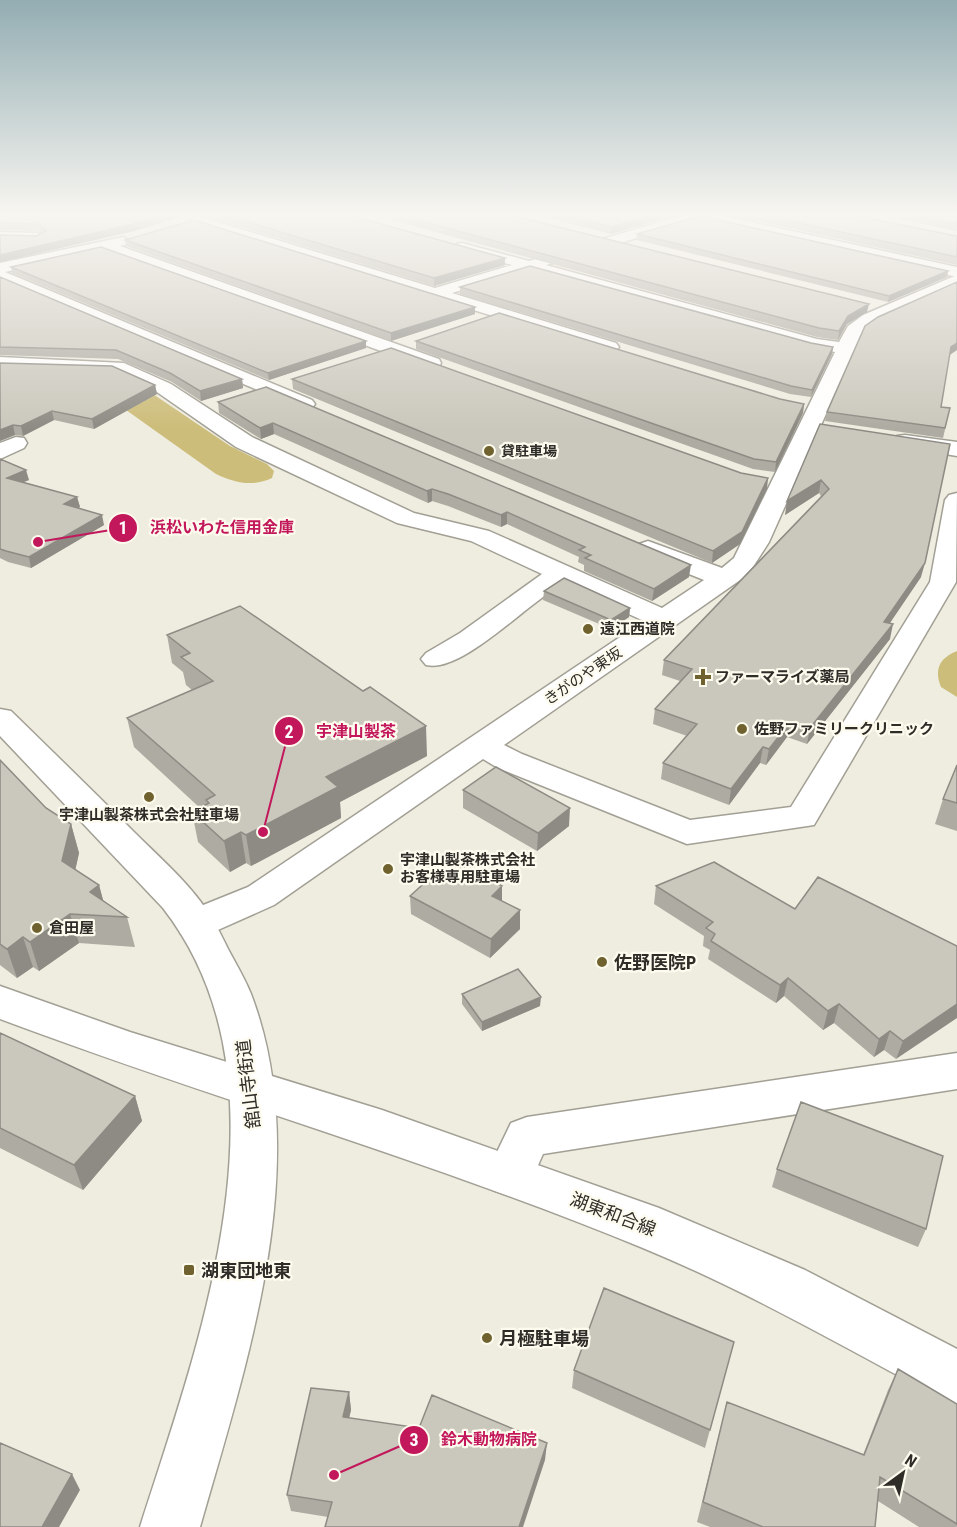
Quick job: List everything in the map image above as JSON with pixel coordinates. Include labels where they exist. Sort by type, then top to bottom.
[{"type":"street","points":[[27,286],[322,412]]},
{"type":"street","points":[[218,286],[448,369]]},
{"type":"street","points":[[414,286],[626,352]]},
{"type":"street","points":[[436,293],[459,286]]},
{"type":"street","points":[[604,286],[816,344],[844,348]]},
{"type":"street","name":"きがのや東坂","points":[[195,924],[261,896],[725,579],[751,552],[775,481],[814,417],[850,334],[879,307],[919,297],[953,292]]},
{"type":"street","points":[[468,324],[501,314]]},
{"type":"street","points":[[359,360],[425,338]]},
{"type":"street","points":[[0,363],[117,367],[164,388],[244,442],[406,518],[480,536],[665,620]]},
{"type":"street","points":[[248,396],[292,382]]},
{"type":"street","points":[[198,411],[226,403]]},
{"type":"street","points":[[888,439],[957,449]]},
{"type":"street","points":[[482,745],[510,761],[687,832],[802,817],[943,582],[957,500]]},
{"type":"street","points":[[635,543],[725,579]]},
{"type":"street","points":[[436,659],[470,639],[546,582],[562,574]]},
{"type":"street","name":"舘山寺街道","points":[[0,718],[182,905],[195,924],[226,983],[242,1030],[252,1088],[255,1155],[250,1208],[236,1291],[170,1527]]},
{"type":"street","name":"湖東和合線","points":[[0,1002],[122,1047],[382,1130],[510,1175],[723,1258],[840,1315],[957,1378]]},
{"type":"street","points":[[510,1175],[527,1137],[957,1071]]},
{"type":"shaded area","points":[[0,368],[150,392],[230,446],[267,464],[274,471],[272,478],[251,483],[237,482],[223,477],[112,400]]},
{"type":"shaded area","points":[[957,651],[957,697],[941,687],[938,670],[946,657]]},
{"type":"building","points":[[0,286],[22,286],[242,379],[200,391],[170,373],[116,350],[0,347]]},
{"type":"building","points":[[58,286],[212,286],[366,341],[268,373]]},
{"type":"building","points":[[257,286],[408,286],[475,307],[391,333]]},
{"type":"building","points":[[604,286],[833,347],[812,390],[791,386],[460,287]]},
{"type":"building","points":[[663,286],[797,286],[869,304],[848,316],[839,331],[819,328]]},
{"type":"building","points":[[849,286],[912,286],[889,296]]},
{"type":"building","points":[[947,286],[957,286],[957,343],[951,347],[941,407],[950,408],[945,428],[827,412],[865,326],[878,317]]},
{"type":"building","points":[[499,313],[780,399],[804,404],[776,462],[754,459],[416,341]]},
{"type":"building","points":[[391,348],[741,473],[768,478],[742,532],[713,551],[292,379]]},
{"type":"building","points":[[0,363],[112,366],[155,385],[92,419],[52,411],[21,426],[13,425],[0,430]]},
{"type":"building","points":[[266,387],[691,565],[654,589],[585,558],[591,555],[579,550],[585,547],[507,512],[501,515],[448,494],[432,489],[427,491],[273,423],[260,428],[218,402]]},
{"type":"building","points":[[820,424],[950,444],[925,563],[884,622],[893,624],[810,728],[790,722],[769,749],[763,747],[731,789],[663,763],[697,724],[655,709],[692,669],[664,660],[829,489],[821,480],[787,501]]},
{"type":"building","points":[[0,459],[26,470],[7,478],[77,497],[64,504],[102,515],[29,557],[0,549]]},
{"type":"building","points":[[564,578],[630,608],[611,620],[544,591]]},
{"type":"building","points":[[240,606],[363,691],[370,687],[426,726],[326,777],[338,787],[246,835],[241,832],[224,841],[192,812],[209,803],[206,800],[215,795],[127,718],[213,681],[181,657],[190,653],[167,635]]},
{"type":"building","points":[[0,760],[46,808],[71,824],[62,861],[99,885],[90,892],[127,917],[70,914],[30,942],[23,937],[7,949],[0,944]]},
{"type":"building","points":[[957,765],[957,803],[943,799]]},
{"type":"building","points":[[496,767],[570,808],[538,833],[463,790]]},
{"type":"building","points":[[451,859],[502,886],[492,896],[520,910],[491,939],[410,896]]},
{"type":"building","points":[[714,862],[795,909],[818,877],[957,946],[957,1004],[903,1041],[890,1031],[879,1039],[839,1004],[828,1011],[788,978],[780,985],[711,941],[715,934],[706,928],[713,922],[656,886]]},
{"type":"building","points":[[518,969],[541,997],[482,1022],[462,994]]},
{"type":"building","points":[[0,1033],[135,1096],[74,1165],[0,1128]]},
{"type":"building","points":[[801,1102],[943,1156],[926,1229],[777,1169]]},
{"type":"building","points":[[604,1288],[734,1342],[710,1430],[574,1370]]},
{"type":"building","points":[[898,1369],[957,1404],[957,1524],[880,1477],[875,1527],[763,1527],[703,1502],[727,1402],[864,1455]]},
{"type":"building","points":[[311,1388],[349,1392],[343,1417],[419,1428],[432,1395],[547,1443],[519,1527],[325,1527],[332,1502],[287,1495]]},
{"type":"building","points":[[0,1443],[72,1474],[42,1527],[0,1527]]},
{"type":"place","name":"貸駐車場","points":[[489,451]]},
{"type":"place","name":"浜松いわた信用金庫","points":[[38,542]]},
{"type":"place","name":"遠江西道院","points":[[588,629]]},
{"type":"place","name":"ファーマライズ薬局","points":[[703,677]]},
{"type":"place","name":"佐野ファミリークリニック","points":[[742,729]]},
{"type":"place","name":"宇津山製茶株式会社駐車場","points":[[149,797]]},
{"type":"place","name":"宇津山製茶","points":[[263,832]]},
{"type":"place","name":"宇津山製茶株式会社 お客様専用駐車場","points":[[388,869]]},
{"type":"place","name":"倉田屋","points":[[37,928]]},
{"type":"place","name":"佐野医院P","points":[[602,962]]},
{"type":"place","name":"湖東団地東","points":[[189,1270]]},
{"type":"place","name":"月極駐車場","points":[[487,1338]]},
{"type":"place","name":"鈴木動物病院","points":[[334,1475]]}]
